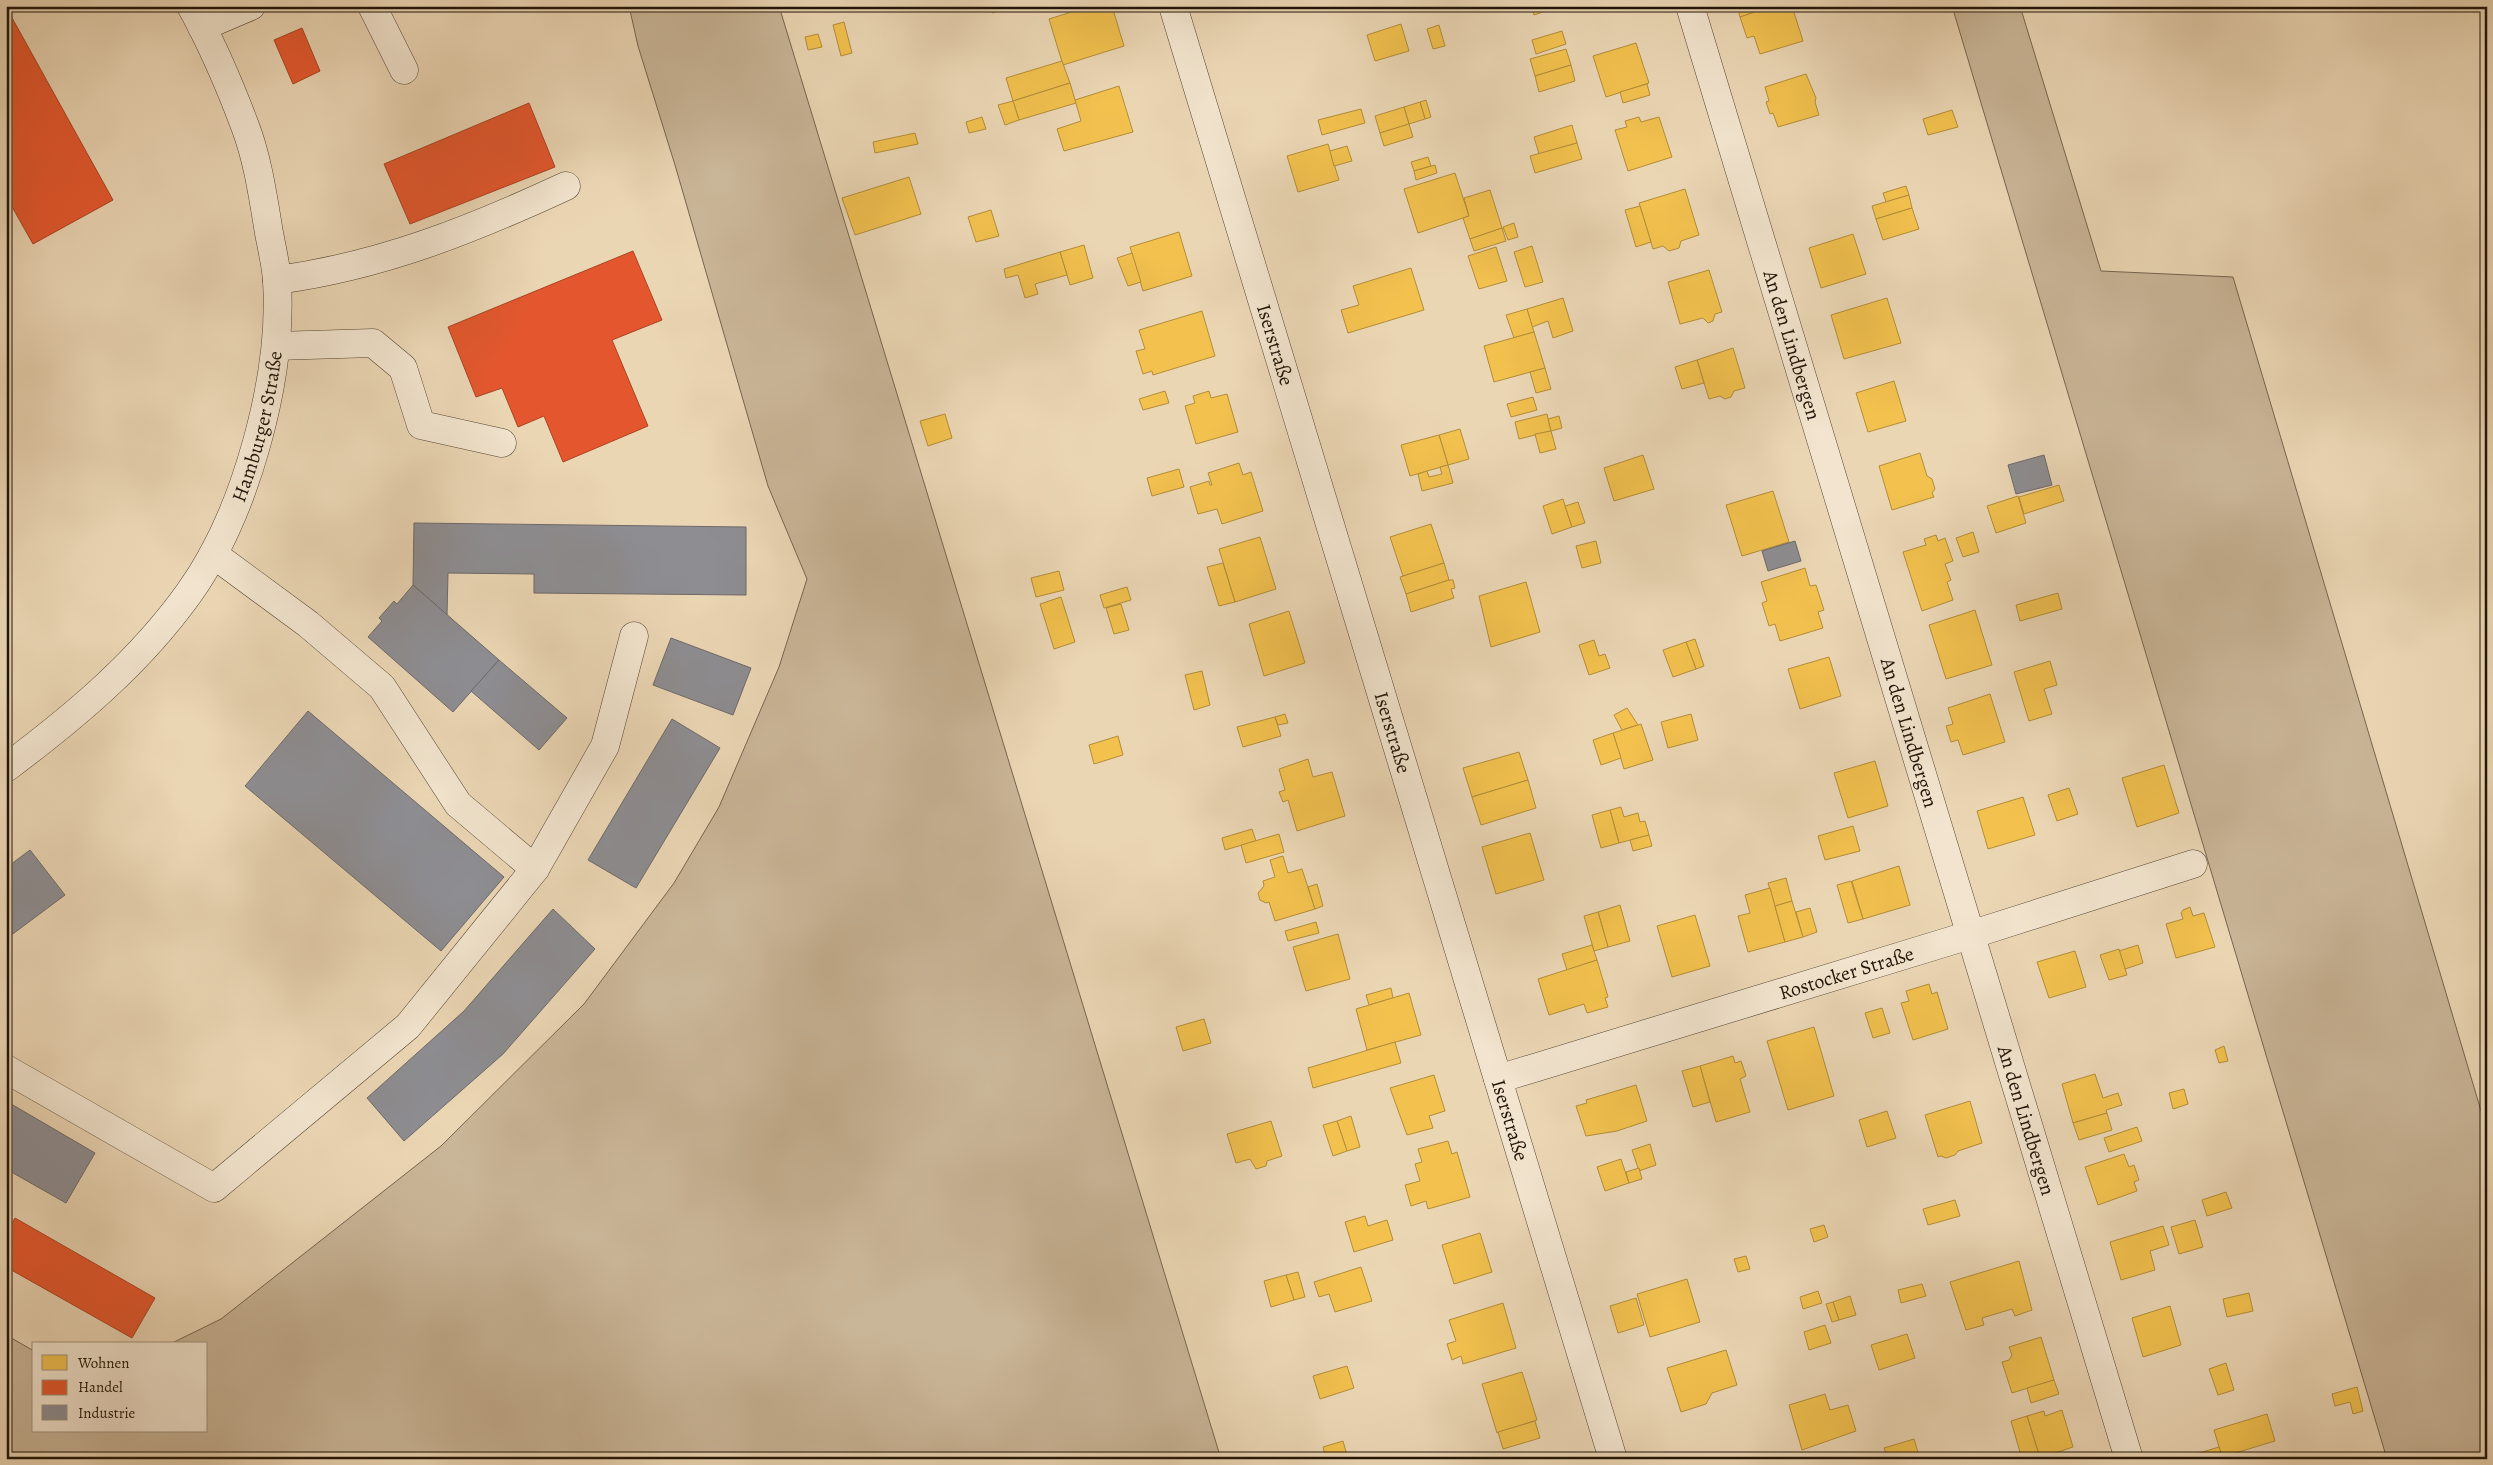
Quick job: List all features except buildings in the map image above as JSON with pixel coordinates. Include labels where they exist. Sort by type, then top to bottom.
[{"type":"street","points":[[197,17],[251,6]]},
{"type":"street","points":[[372,6],[404,70]]},
{"type":"street","name":"Iserstraße","points":[[1173,6],[1612,1459]]},
{"type":"street","name":"An den Lindbergen","points":[[1690,6],[2129,1459]]},
{"type":"street","name":"Hamburger Straße","points":[[6,768],[71,720],[139,655],[190,592],[213,554],[237,503],[258,441],[276,346],[277,280],[260,178],[246,127],[197,17]]},
{"type":"street","points":[[277,280],[325,274],[383,259],[451,236],[566,186]]},
{"type":"street","points":[[276,346],[373,343],[403,368],[421,425],[502,443]]},
{"type":"street","points":[[213,554],[308,624],[382,687],[458,804],[535,870]]},
{"type":"street","points":[[6,1069],[214,1188],[408,1026],[535,870],[605,746],[634,636]]},
{"type":"street","name":"Rostocker Straße","points":[[1498,1079],[1970,935],[2193,864]]},
{"type":"shaded area","points":[[629,6],[779,6],[1221,1459],[26,1459],[6,1450],[6,1335],[32,1350],[32,1432],[208,1432],[208,1342],[174,1342],[221,1319],[441,1146],[584,1004],[674,883],[719,807],[779,667],[807,579],[768,486],[675,165],[638,46]]},
{"type":"shaded area","points":[[1952,6],[2020,6],[2101,271],[2233,277],[2487,1131],[2487,1459],[2387,1459]]}]
